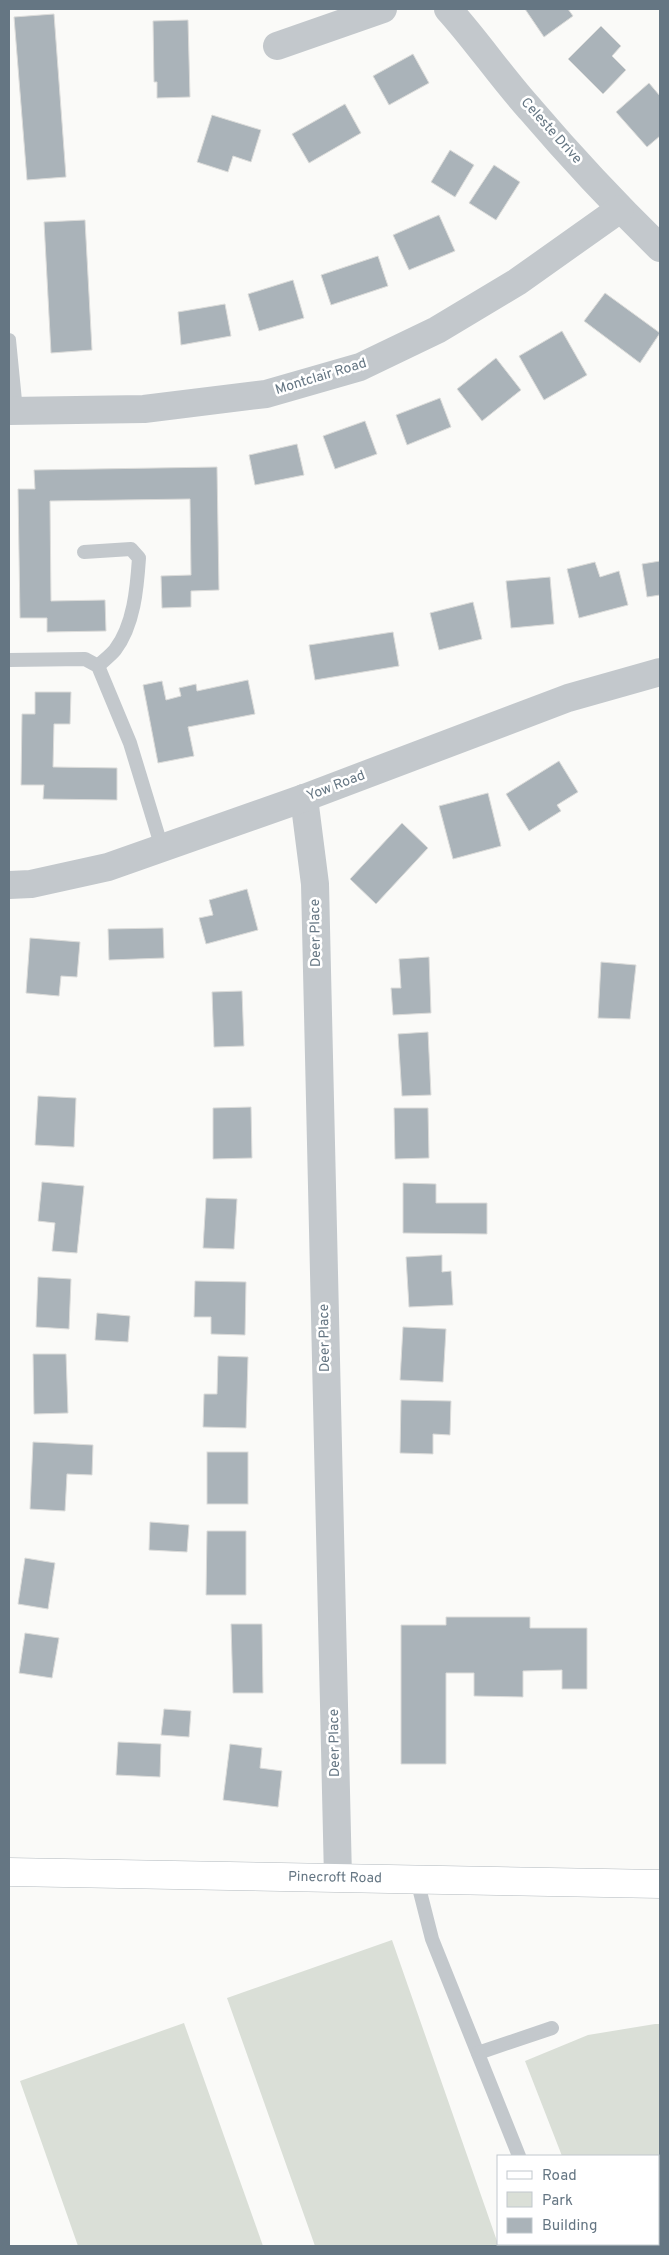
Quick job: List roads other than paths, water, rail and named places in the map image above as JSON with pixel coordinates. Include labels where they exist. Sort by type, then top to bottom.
[{"type":"street","points":[[277,46],[384,9]]},
{"type":"street","name":"Celeste Drive","points":[[448,9],[476,40],[528,108],[620,209],[660,248]]},
{"type":"street","name":"Montclair Road","points":[[12,411],[144,409],[266,394],[360,367],[436,330],[517,282],[620,209]]},
{"type":"street","name":"Yow Road","points":[[9,884],[32,884],[108,868],[304,798],[568,698],[660,672]]},
{"type":"street","name":"Deer Place","points":[[304,798],[315,884],[338,1878]]},
{"type":"street","name":"Pinecroft Road","points":[[9,1872],[660,1884]]},
{"type":"lane","points":[[9,340],[12,411]]},
{"type":"lane","points":[[84,552],[131,549],[139,558],[137,591],[124,634],[115,650],[98,666]]},
{"type":"lane","points":[[9,660],[85,659],[98,666],[130,743],[162,848]]},
{"type":"lane","points":[[417,1880],[432,1939],[519,2155]]},
{"type":"lane","points":[[478,2053],[552,2028]]}]
